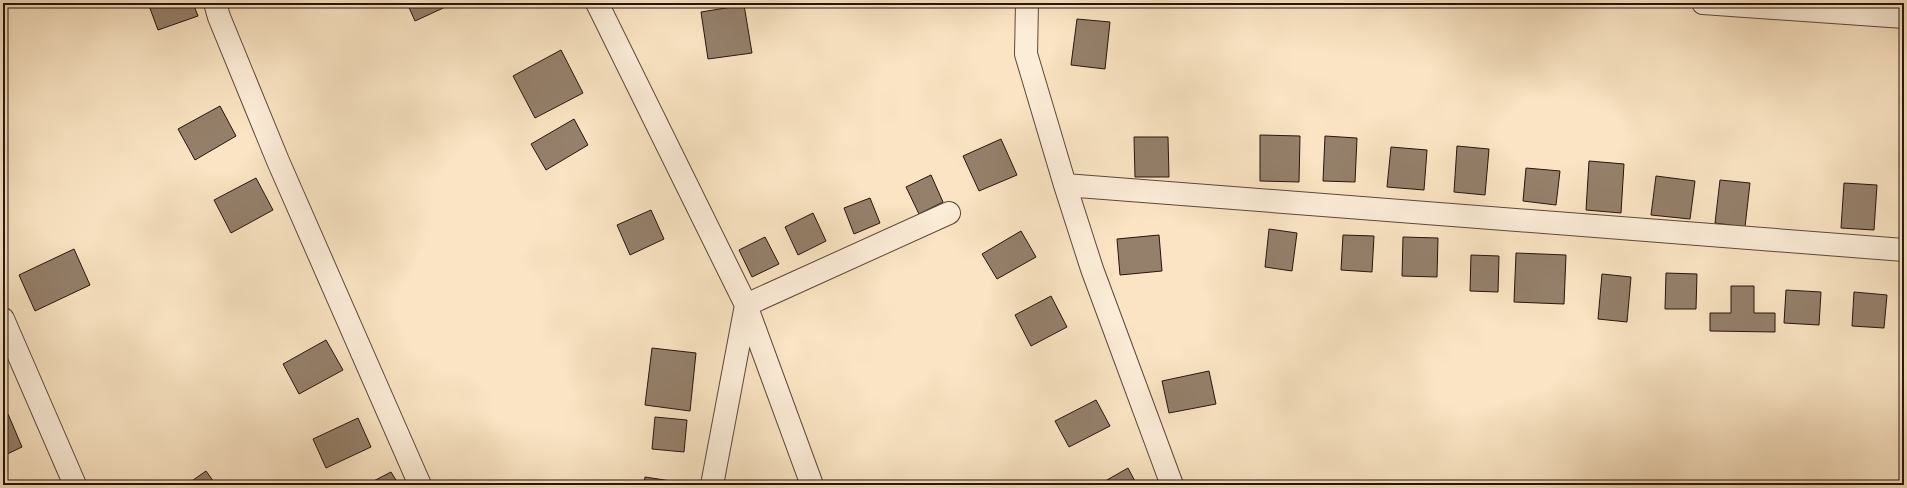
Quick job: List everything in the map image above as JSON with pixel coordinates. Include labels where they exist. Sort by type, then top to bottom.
[{"type":"street","points":[[215,3],[219,18],[281,168],[420,485]]},
{"type":"street","points":[[596,3],[746,305],[812,485]]},
{"type":"street","points":[[1027,3],[1026,54],[1065,185],[1092,269],[1172,485]]},
{"type":"street","points":[[1703,3],[1904,17]]},
{"type":"street","points":[[1065,185],[1904,250]]},
{"type":"street","points":[[746,305],[949,213]]},
{"type":"street","points":[[712,485],[746,305]]},
{"type":"street","points":[[3,319],[74,485]]},
{"type":"building","points":[[148,3],[193,3],[198,16],[158,30]]},
{"type":"building","points":[[407,3],[454,3],[415,21]]},
{"type":"building","points":[[744,5],[752,53],[708,59],[701,12]]},
{"type":"building","points":[[1077,19],[1110,22],[1105,69],[1071,65]]},
{"type":"building","points":[[561,50],[583,93],[535,118],[513,76]]},
{"type":"building","points":[[220,106],[236,136],[195,160],[178,129]]},
{"type":"building","points":[[574,119],[588,145],[546,170],[531,144]]},
{"type":"building","points":[[1260,135],[1300,136],[1299,182],[1260,181]]},
{"type":"building","points":[[1325,136],[1357,138],[1355,182],[1323,181]]},
{"type":"building","points":[[1134,137],[1168,137],[1169,177],[1135,177]]},
{"type":"building","points":[[1001,139],[1017,175],[979,191],[963,156]]},
{"type":"building","points":[[1457,146],[1489,149],[1485,195],[1454,192]]},
{"type":"building","points":[[1391,147],[1427,150],[1424,190],[1387,187]]},
{"type":"building","points":[[1589,161],[1624,164],[1621,213],[1586,210]]},
{"type":"building","points":[[1526,168],[1560,171],[1556,205],[1523,201]]},
{"type":"building","points":[[931,175],[943,202],[919,214],[906,187]]},
{"type":"building","points":[[1656,176],[1695,181],[1690,219],[1651,215]]},
{"type":"building","points":[[256,178],[273,210],[231,233],[214,200]]},
{"type":"building","points":[[1720,180],[1750,183],[1745,227],[1715,223]]},
{"type":"building","points":[[1844,183],[1877,185],[1874,230],[1841,228]]},
{"type":"building","points":[[870,198],[880,223],[854,234],[844,208]]},
{"type":"building","points":[[651,210],[664,239],[630,255],[617,225]]},
{"type":"building","points":[[813,213],[826,241],[798,255],[785,227]]},
{"type":"building","points":[[1269,229],[1297,233],[1292,271],[1265,267]]},
{"type":"building","points":[[1021,231],[1036,257],[997,279],[982,254]]},
{"type":"building","points":[[1159,235],[1162,271],[1120,275],[1117,239]]},
{"type":"building","points":[[1343,235],[1374,236],[1372,272],[1341,270]]},
{"type":"building","points":[[765,237],[779,264],[752,277],[739,250]]},
{"type":"building","points":[[1403,237],[1438,238],[1437,277],[1402,276]]},
{"type":"building","points":[[74,249],[90,285],[35,311],[19,275]]},
{"type":"building","points":[[1516,253],[1566,255],[1564,304],[1514,302]]},
{"type":"building","points":[[1471,255],[1499,256],[1498,292],[1470,291]]},
{"type":"building","points":[[1666,273],[1697,274],[1696,309],[1665,309]]},
{"type":"building","points":[[1602,274],[1631,277],[1627,322],[1598,319]]},
{"type":"building","points":[[1731,286],[1754,286],[1754,313],[1775,313],[1775,332],[1710,331],[1710,313],[1731,313]]},
{"type":"building","points":[[1786,290],[1821,292],[1819,325],[1784,323]]},
{"type":"building","points":[[1854,292],[1887,295],[1884,328],[1852,326]]},
{"type":"building","points":[[1051,296],[1067,327],[1031,346],[1015,315]]},
{"type":"building","points":[[326,340],[343,370],[299,394],[283,364]]},
{"type":"building","points":[[652,348],[696,353],[690,411],[645,405]]},
{"type":"building","points":[[1209,371],[1216,404],[1169,413],[1162,381]]},
{"type":"building","points":[[1096,400],[1110,426],[1069,447],[1055,421]]},
{"type":"building","points":[[8,414],[22,447],[3,456],[3,416]]},
{"type":"building","points":[[655,417],[687,420],[684,452],[652,449]]},
{"type":"building","points":[[358,418],[371,447],[326,468],[313,439]]},
{"type":"building","points":[[1128,468],[1137,485],[1100,485],[1100,484]]},
{"type":"building","points":[[206,471],[216,485],[186,485]]},
{"type":"building","points":[[391,472],[399,485],[366,485]]},
{"type":"building","points":[[645,477],[671,481],[670,485],[644,485]]}]
